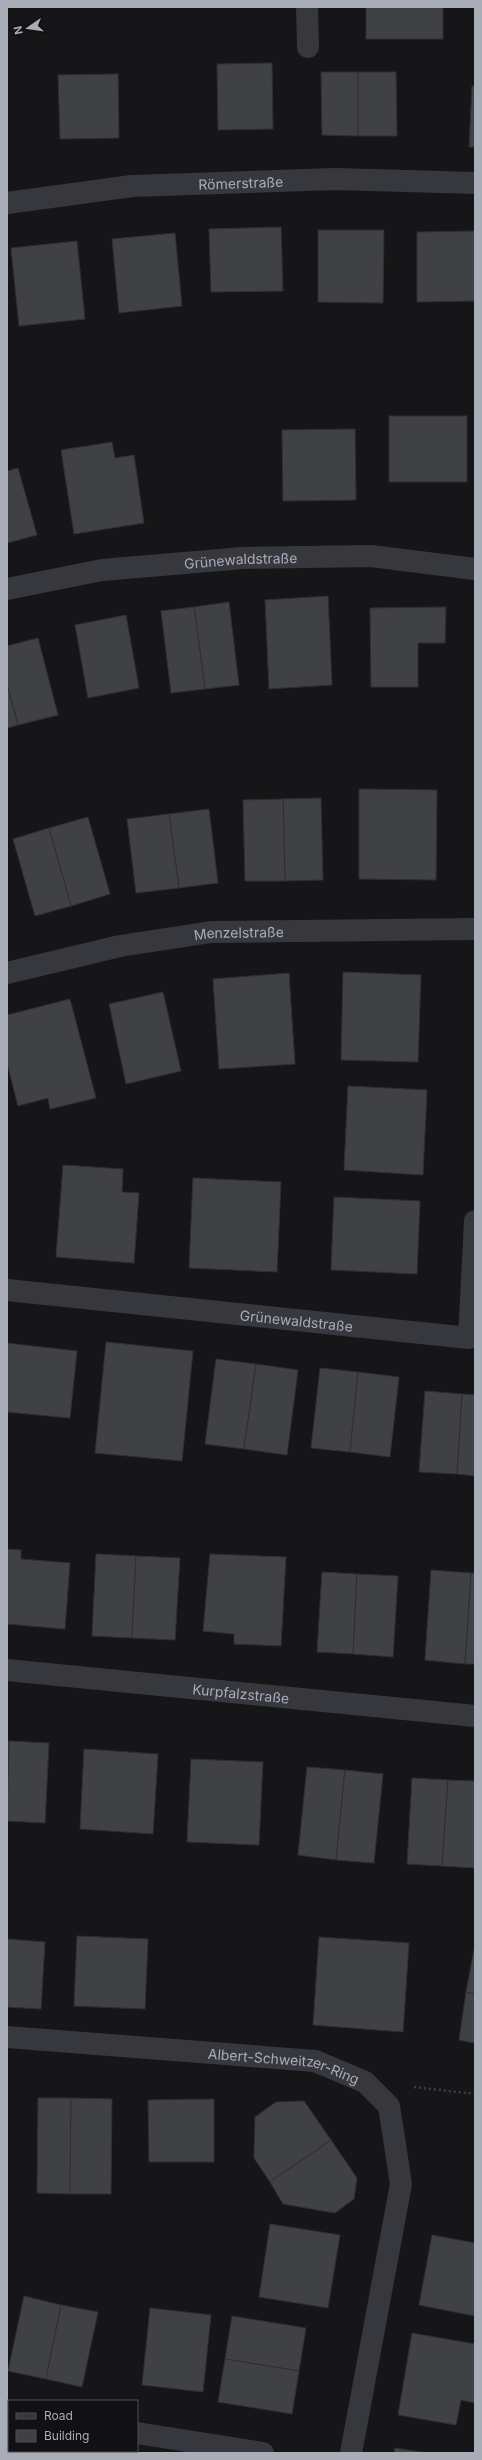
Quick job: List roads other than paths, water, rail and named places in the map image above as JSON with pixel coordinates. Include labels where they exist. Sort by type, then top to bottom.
[{"type":"street","points":[[307,7],[308,47]]},
{"type":"street","name":"Römerstraße","points":[[7,204],[132,186],[336,179],[475,183]]},
{"type":"street","name":"Grünewaldstraße","points":[[7,589],[102,570],[243,558],[371,556],[475,569]]},
{"type":"street","name":"Menzelstraße","points":[[7,973],[120,946],[211,932],[475,929]]},
{"type":"street","name":"Grünewaldstraße","points":[[7,1290],[469,1338],[475,1221]]},
{"type":"street","name":"Kurpfalzstraße","points":[[7,1670],[475,1716]]},
{"type":"street","name":"Albert-Schweitzer-Ring","points":[[7,2037],[315,2061],[365,2082],[390,2106],[401,2184],[351,2453]]},
{"type":"street","points":[[138,2433],[263,2453]]}]
